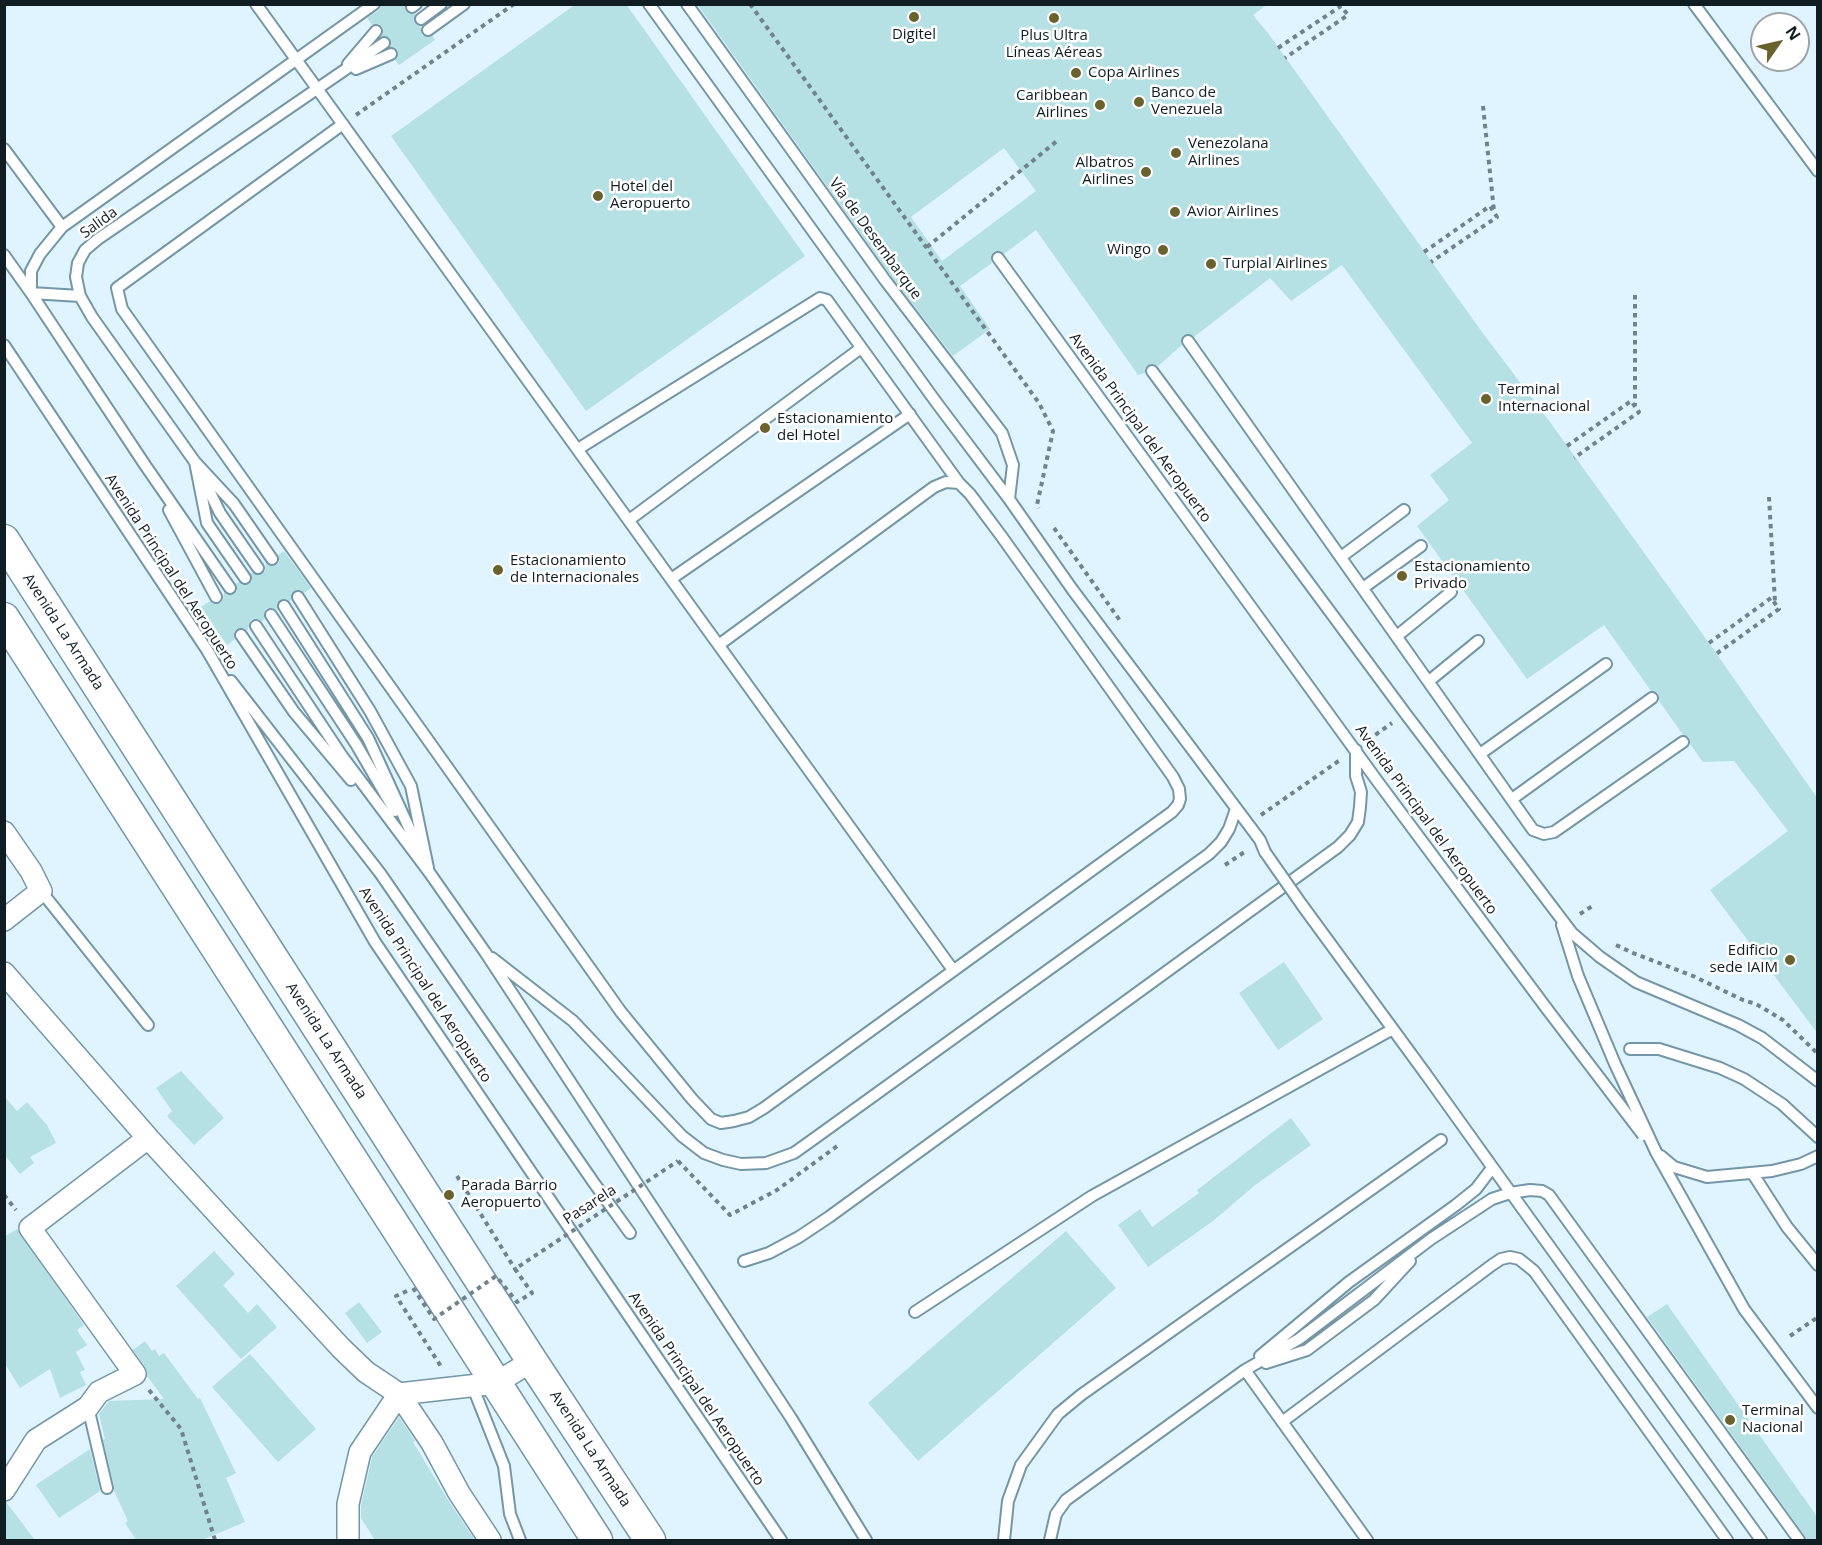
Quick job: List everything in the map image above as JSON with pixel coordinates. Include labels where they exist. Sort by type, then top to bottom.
[{"type":"main road","name":"Avenida La Armada","points":[[4,540],[532,1361],[650,1540]]},
{"type":"main road","points":[[4,618],[474,1385],[597,1540]]},
{"type":"street","points":[[4,832],[31,871],[41,891],[4,920]]},
{"type":"street","points":[[4,973],[148,1138],[341,1348],[366,1372],[399,1394],[432,1443],[459,1493],[490,1540]]},
{"type":"street","points":[[4,1490],[36,1440],[88,1407],[99,1392],[135,1374],[30,1228],[148,1138]]},
{"type":"street","points":[[348,1540],[348,1504],[360,1452],[399,1394],[474,1385],[532,1361]]},
{"type":"lane","points":[[256,4],[953,970]]},
{"type":"lane","points":[[32,293],[31,271],[40,254],[62,227],[374,4]]},
{"type":"lane","points":[[421,19],[441,4]]},
{"type":"lane","points":[[428,30],[464,4]]},
{"type":"lane","points":[[649,4],[936,402],[1009,499],[1079,599],[1260,840],[1265,852],[1302,905],[1761,1540]]},
{"type":"lane","name":"Vía de Desembarque","points":[[687,4],[896,295],[1002,434],[1013,465],[1009,499]]},
{"type":"lane","points":[[1694,4],[1818,171]]},
{"type":"lane","points":[[336,77],[376,31]]},
{"type":"lane","points":[[336,77],[384,43]]},
{"type":"lane","points":[[336,77],[392,54]]},
{"type":"lane","name":"Salida","points":[[195,462],[105,336],[80,296],[76,276],[78,263],[85,250],[98,239],[336,77]]},
{"type":"lane","points":[[343,124],[117,288],[122,309],[621,1012],[692,1100],[711,1119],[722,1123],[734,1122],[749,1117],[764,1108],[1172,812],[1178,805],[1179,789],[1173,777],[1002,537],[959,483],[827,300],[820,297],[578,450]]},
{"type":"lane","points":[[4,148],[62,227]]},
{"type":"lane","points":[[4,255],[32,293],[145,465],[230,588]]},
{"type":"lane","name":"Avenida Principal del Aeropuerto","points":[[998,258],[1547,1009],[1656,1152],[1744,1309],[1818,1408]]},
{"type":"lane","points":[[32,293],[80,296]]},
{"type":"lane","points":[[1188,341],[1533,830],[1544,834],[1554,832],[1683,742]]},
{"type":"lane","name":"Avenida Principal del Aeropuerto","points":[[4,345],[207,650],[375,942],[781,1540]]},
{"type":"lane","points":[[629,520],[861,348]]},
{"type":"lane","points":[[1152,371],[1560,920],[1618,971],[1652,990],[1738,1025],[1762,1038],[1818,1081]]},
{"type":"lane","points":[[671,579],[910,414]]},
{"type":"lane","points":[[195,462],[234,504],[272,559]]},
{"type":"lane","points":[[195,462],[220,513],[258,568]]},
{"type":"lane","points":[[195,462],[207,523],[245,578]]},
{"type":"lane","points":[[145,465],[216,597]]},
{"type":"lane","points":[[720,644],[934,487],[946,482],[959,483]]},
{"type":"lane","points":[[1341,557],[1404,510]]},
{"type":"lane","points":[[1363,588],[1421,546]]},
{"type":"lane","points":[[1397,636],[1451,592]]},
{"type":"lane","points":[[298,597],[370,711],[411,786],[429,872]]},
{"type":"lane","points":[[284,606],[368,738],[429,872]]},
{"type":"lane","points":[[271,615],[356,744],[429,872]]},
{"type":"lane","points":[[256,626],[342,756],[429,872],[485,952],[791,1418],[866,1540]]},
{"type":"lane","points":[[241,635],[294,712],[429,872]]},
{"type":"lane","points":[[1429,681],[1478,641]]},
{"type":"lane","points":[[207,650],[380,873],[630,1233]]},
{"type":"lane","points":[[1480,754],[1606,664]]},
{"type":"lane","points":[[1512,799],[1652,698]]},
{"type":"lane","points":[[744,1261],[769,1253],[829,1217],[1338,847],[1350,835],[1358,822],[1360,807],[1356,749]]},
{"type":"lane","points":[[485,952],[573,1021],[682,1136],[704,1153],[741,1164],[766,1163],[794,1153],[1209,854],[1221,842],[1229,829],[1236,809]]},
{"type":"lane","points":[[41,891],[148,1025]]},
{"type":"lane","points":[[1560,920],[1578,976],[1615,1064],[1656,1152],[1674,1167],[1707,1178],[1753,1174],[1801,1164],[1818,1156]]},
{"type":"lane","points":[[915,1312],[1092,1196],[1393,1029]]},
{"type":"lane","points":[[1630,1049],[1659,1050],[1689,1058],[1744,1079],[1782,1104],[1818,1137]]},
{"type":"lane","points":[[1004,1540],[1008,1501],[1021,1465],[1058,1414],[1081,1395],[1441,1140]]},
{"type":"lane","points":[[1245,1370],[1290,1329],[1348,1282],[1470,1194],[1490,1164]]},
{"type":"lane","points":[[1753,1174],[1787,1227],[1818,1265]]},
{"type":"lane","points":[[1050,1540],[1056,1514],[1066,1500],[1245,1370],[1299,1339],[1431,1239],[1492,1199],[1510,1193],[1542,1191],[1549,1195],[1799,1540]]},
{"type":"lane","points":[[1282,1422],[1501,1259],[1510,1257],[1519,1259],[1534,1270],[1727,1540]]},
{"type":"lane","points":[[1245,1370],[1367,1540]]},
{"type":"lane","points":[[474,1385],[504,1466],[510,1514],[520,1540]]},
{"type":"lane","points":[[88,1407],[106,1488]]},
{"type":"path","points":[[343,124],[514,4]]},
{"type":"path","points":[[750,4],[1039,403],[1053,431],[1037,505],[1044,514]]},
{"type":"path","points":[[1278,48],[1341,6],[1344,7],[1348,15],[1285,58]]},
{"type":"path","points":[[1484,106],[1494,212]]},
{"type":"path","points":[[927,247],[1057,141]]},
{"type":"path","points":[[1424,252],[1490,206],[1497,217],[1431,261]]},
{"type":"path","points":[[1635,295],[1635,407]]},
{"type":"path","points":[[1567,446],[1631,401],[1639,412],[1574,458]]},
{"type":"path","points":[[1769,497],[1775,603]]},
{"type":"path","points":[[1051,524],[1128,631]]},
{"type":"path","points":[[1709,643],[1771,598],[1779,609],[1716,654]]},
{"type":"path","points":[[1218,870],[1260,840],[1266,830],[1261,815],[1254,806]]},
{"type":"path","points":[[1580,914],[1594,904]]},
{"type":"path","name":"Pasarela","points":[[515,1269],[678,1161],[730,1215],[777,1190],[844,1142]]},
{"type":"path","points":[[457,1176],[532,1293],[517,1302],[496,1276],[434,1319],[413,1288],[396,1296],[474,1385]]},
{"type":"path","points":[[1790,1336],[1818,1317]]},
{"type":"path","points":[[135,1374],[181,1429],[215,1540]]},
{"type":"building","points":[[382,4],[405,4],[409,14],[417,13],[414,20],[418,26],[421,26],[422,35],[433,36],[435,40],[399,65],[395,60],[398,51],[390,47],[390,38],[381,36],[383,28],[378,24],[372,25],[367,18],[379,10]]},
{"type":"building","name":"Hotel del Aeropuerto","points":[[576,4],[626,4],[805,256],[586,411],[391,136]]},
{"type":"building","name":"Terminal Internacional","points":[[697,4],[1268,4],[1253,15],[1482,332],[1550,422],[1818,799],[1818,1034],[1710,890],[1788,831],[1734,761],[1703,762],[1690,744],[1689,737],[1683,735],[1659,701],[1658,693],[1651,691],[1604,625],[1527,679],[1417,526],[1449,500],[1430,475],[1472,443],[1342,265],[1291,301],[1270,278],[1194,337],[1188,334],[1183,335],[1182,345],[1158,366],[1148,365],[1145,373],[1138,375],[1036,230],[1004,254],[998,251],[993,252],[992,263],[960,286],[990,329],[953,356],[891,276]],"holes":[[[1004,148],[1036,191],[942,261],[911,217]]]},
{"type":"building","points":[[284,551],[311,588],[304,593],[294,591],[290,602],[280,600],[278,610],[266,609],[265,619],[251,620],[247,631],[244,628],[237,629],[234,632],[235,639],[227,645],[201,607],[210,601],[215,604],[220,603],[224,592],[227,595],[234,594],[237,591],[236,584],[239,582],[242,585],[249,584],[252,581],[251,573],[262,574],[266,563],[269,566],[276,565],[279,562],[278,555]]},
{"type":"building","points":[[1284,962],[1323,1019],[1278,1050],[1239,993]]},
{"type":"building","points":[[181,1071],[224,1118],[194,1145],[167,1116],[172,1111],[156,1088]]},
{"type":"building","points":[[4,1096],[17,1111],[27,1102],[47,1125],[56,1143],[30,1157],[34,1163],[20,1174],[4,1154]]},
{"type":"building","points":[[1291,1118],[1311,1145],[1254,1186],[1213,1221],[1148,1267],[1118,1225],[1140,1209],[1152,1227],[1199,1193],[1197,1190]]},
{"type":"building","points":[[17,1229],[84,1325],[77,1330],[87,1345],[76,1352],[85,1370],[80,1372],[86,1385],[60,1398],[50,1369],[20,1388],[4,1362],[4,1237]]},
{"type":"building","points":[[1066,1231],[1116,1288],[918,1461],[868,1403]]},
{"type":"building","points":[[214,1251],[235,1274],[223,1285],[248,1313],[257,1304],[277,1327],[241,1359],[176,1286]]},
{"type":"building","points":[[359,1302],[382,1332],[367,1343],[345,1313]]},
{"type":"building","name":"Terminal Nacional","points":[[1667,1304],[1818,1518],[1818,1540],[1806,1540],[1647,1317]]},
{"type":"building","points":[[145,1341],[152,1351],[155,1349],[159,1356],[164,1353],[198,1399],[200,1398],[236,1473],[226,1478],[245,1522],[202,1540],[136,1540],[125,1523],[128,1521],[114,1491],[99,1414],[109,1401],[164,1399],[147,1376],[145,1367],[133,1350]]},
{"type":"building","points":[[250,1354],[316,1429],[278,1462],[212,1387]]},
{"type":"building","points":[[399,1417],[448,1500],[475,1540],[375,1540],[361,1518],[361,1505],[372,1457]]},
{"type":"building","points":[[90,1449],[100,1491],[59,1518],[36,1485]]},
{"type":"building","points":[[6,1502],[35,1540],[4,1540]]},
{"type":"place","name":"Digitel","points":[[914,17]]},
{"type":"place","name":"Plus Ultra Líneas Aéreas","points":[[1054,18]]},
{"type":"place","name":"Copa Airlines","points":[[1076,73]]},
{"type":"place","name":"Banco de Venezuela","points":[[1139,102]]},
{"type":"place","name":"Caribbean Airlines","points":[[1100,105]]},
{"type":"place","name":"Venezolana Airlines","points":[[1176,153]]},
{"type":"place","name":"Albatros Airlines","points":[[1146,172]]},
{"type":"place","name":"Hotel del Aeropuerto","points":[[598,196]]},
{"type":"place","name":"Avior Airlines","points":[[1175,212]]},
{"type":"place","name":"Wingo","points":[[1163,250]]},
{"type":"place","name":"Turpial Airlines","points":[[1211,264]]},
{"type":"place","name":"Terminal Internacional","points":[[1486,399]]},
{"type":"place","name":"Estacionamiento del Hotel","points":[[765,428]]},
{"type":"place","name":"Estacionamiento de Internacionales","points":[[498,570]]},
{"type":"place","name":"Estacionamiento Privado","points":[[1402,576]]},
{"type":"place","name":"Edificio sede IAIM","points":[[1790,960]]},
{"type":"place","name":"Parada Barrio Aeropuerto","points":[[449,1195]]},
{"type":"place","name":"Terminal Nacional","points":[[1730,1420]]}]
